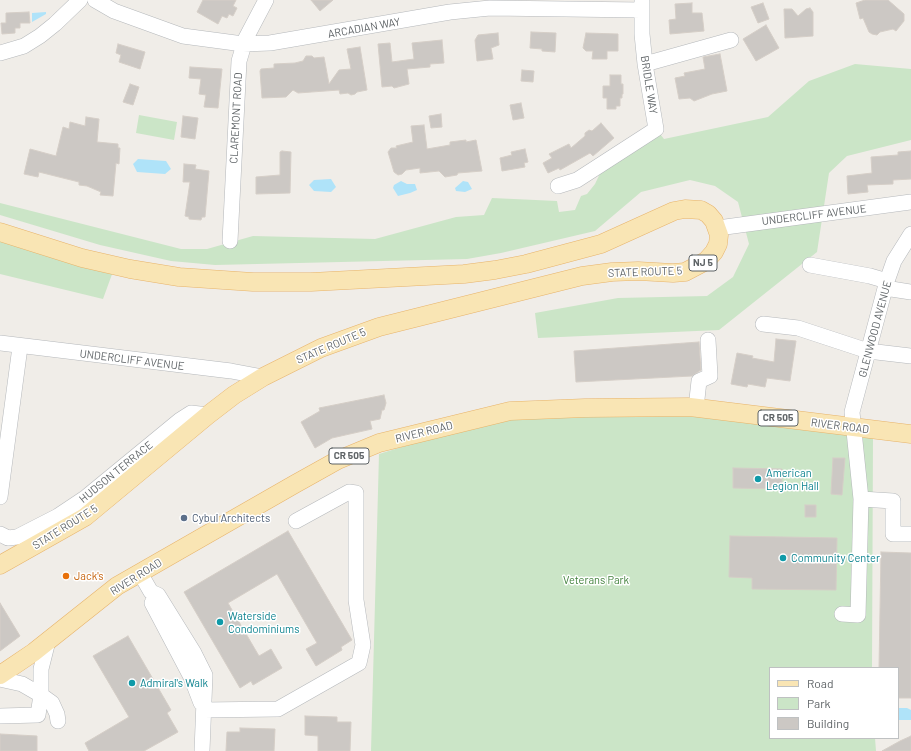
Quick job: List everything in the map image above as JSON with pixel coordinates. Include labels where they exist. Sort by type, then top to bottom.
[{"type":"main road","points":[[0,232],[82,258],[130,269],[179,277],[260,282],[311,282],[464,274],[496,270],[526,264],[601,244],[674,211],[685,209],[701,210],[708,214],[718,228]]},
{"type":"main road","name":"STATE ROUTE 5","points":[[0,565],[85,516],[208,415],[263,377],[335,342],[394,323],[582,276],[625,272],[685,272],[706,261],[714,252],[718,244],[718,228]]},
{"type":"main road","name":"RIVER ROAD","points":[[1,674],[48,641],[117,586],[332,464],[379,443],[510,412],[546,409],[696,408],[911,434]]},
{"type":"street","points":[[0,53],[24,46],[40,36],[80,0]]},
{"type":"street","name":"ARCADIAN WAY","points":[[95,0],[125,16],[183,36],[243,44],[277,42],[450,12],[490,8],[641,5]]},
{"type":"street","name":"CLAREMONT ROAD","points":[[230,242],[238,69],[243,44],[266,0]]},
{"type":"street","name":"BRIDLE WAY","points":[[558,186],[577,180],[656,129],[645,64],[641,5]]},
{"type":"street","points":[[645,64],[731,40]]},
{"type":"street","name":"UNDERCLIFF AVENUE","points":[[718,228],[911,202]]},
{"type":"street","name":"GLENWOOD AVENUE","points":[[842,614],[858,615],[861,500],[852,412],[886,285],[894,261],[911,234]]},
{"type":"street","points":[[810,265],[863,274],[886,285],[911,292]]},
{"type":"street","points":[[763,324],[798,328],[868,351],[911,356]]},
{"type":"street","points":[[696,408],[699,381],[710,376],[708,340]]},
{"type":"street","name":"UNDERCLIFF AVENUE","points":[[0,343],[20,347],[231,371],[263,377]]},
{"type":"street","points":[[0,497],[20,347]]},
{"type":"street","name":"HUDSON TERRACE","points":[[0,534],[8,538],[17,537],[58,516],[85,498],[180,420],[191,413],[208,415]]},
{"type":"street","points":[[204,710],[278,708],[359,663],[363,645],[356,600],[356,493],[349,492],[296,521]]},
{"type":"street","points":[[861,500],[893,501],[893,534],[911,534]]},
{"type":"street","points":[[140,573],[151,592],[158,595],[194,653],[205,675],[204,710],[200,750]]},
{"type":"street","points":[[0,716],[38,715],[41,695],[40,678],[48,641]]},
{"type":"street","points":[[1,674],[41,695]]},
{"type":"green space","points":[[855,64],[911,69],[911,140],[847,156],[829,173],[817,252],[719,330],[538,338],[535,313],[618,298],[707,296],[733,277],[749,244],[738,202],[715,186],[690,180],[641,192],[595,231],[501,253],[467,259],[215,265],[171,261],[100,245],[0,215],[0,203],[181,249],[207,249],[253,236],[375,239],[456,217],[484,215],[492,198],[557,201],[559,212],[575,210],[581,196],[587,194],[595,184],[606,161],[656,129],[664,139],[768,117],[809,81]]},
{"type":"green space","points":[[139,115],[177,122],[174,140],[136,133]]},
{"type":"green space","points":[[0,232],[115,266],[103,299],[0,274]]},
{"type":"green space","name":"Veterans Park","points":[[519,411],[692,414],[873,437],[872,667],[769,667],[769,739],[875,739],[876,751],[371,751],[379,454]]},
{"type":"water","points":[[46,12],[46,14],[32,22],[32,13]]},
{"type":"water","points":[[138,159],[166,161],[171,169],[165,174],[137,172],[133,164]]},
{"type":"water","points":[[331,179],[336,187],[331,192],[314,191],[309,185],[314,180]]},
{"type":"water","points":[[401,181],[407,184],[415,184],[417,190],[398,196],[393,188],[394,185]]},
{"type":"water","points":[[463,181],[468,182],[472,189],[465,192],[456,191],[455,188]]},
{"type":"water","points":[[899,708],[907,708],[911,710],[911,720],[899,720]]},
{"type":"building","points":[[203,0],[236,0],[233,6],[237,8],[233,16],[229,14],[227,18],[222,16],[218,24],[197,12]]},
{"type":"building","points":[[311,0],[333,0],[320,11]]},
{"type":"building","points":[[865,0],[888,0],[904,14],[904,21],[896,31],[893,29],[880,32],[877,35],[872,34],[869,32],[863,18],[860,19],[856,3]]},
{"type":"building","points":[[692,3],[692,13],[702,13],[704,31],[670,34],[669,20],[676,19],[675,4]]},
{"type":"building","points":[[763,3],[769,19],[758,23],[751,7]]},
{"type":"building","points":[[810,8],[813,12],[813,36],[785,38],[784,9],[792,9],[798,16],[806,9]]},
{"type":"building","points":[[29,12],[30,23],[20,23],[20,28],[15,28],[15,33],[2,34],[1,23],[6,23],[6,13]]},
{"type":"building","points":[[766,25],[779,48],[756,61],[743,39]]},
{"type":"building","points":[[531,32],[556,33],[555,52],[530,48]]},
{"type":"building","points":[[498,33],[499,45],[491,48],[493,59],[477,61],[475,40],[478,35]]},
{"type":"building","points":[[586,33],[618,34],[618,51],[607,51],[607,59],[592,59],[593,51],[586,51],[583,48]]},
{"type":"building","points":[[442,40],[444,63],[430,64],[430,67],[407,69],[409,84],[394,88],[392,86],[382,87],[378,44],[390,43],[392,62],[414,59],[412,43]]},
{"type":"building","points":[[118,44],[145,52],[140,69],[119,62],[121,55],[116,53]]},
{"type":"building","points":[[360,47],[367,90],[351,95],[348,93],[340,94],[339,90],[298,93],[293,90],[286,97],[262,98],[261,69],[274,68],[274,64],[303,61],[306,56],[312,56],[314,58],[324,57],[329,84],[339,70],[351,69],[347,49]]},
{"type":"building","points":[[720,54],[727,91],[712,94],[694,101],[690,98],[679,99],[675,78],[685,76],[684,73],[705,69],[703,57]]},
{"type":"building","points":[[190,67],[222,69],[218,108],[204,107],[206,95],[199,94],[201,79],[189,78]]},
{"type":"building","points":[[522,70],[534,71],[533,82],[521,81]]},
{"type":"building","points":[[610,75],[621,75],[621,84],[623,84],[623,94],[622,98],[620,98],[620,106],[616,106],[616,109],[607,109],[607,98],[603,98],[603,86],[610,86]]},
{"type":"building","points":[[130,84],[139,87],[133,105],[123,102]]},
{"type":"building","points":[[521,103],[524,118],[513,120],[510,105]]},
{"type":"building","points":[[441,114],[442,127],[431,128],[429,116]]},
{"type":"building","points":[[183,116],[198,118],[195,139],[181,137]]},
{"type":"building","points":[[86,117],[99,119],[97,142],[118,144],[118,148],[120,148],[119,164],[116,163],[113,196],[100,195],[101,192],[87,186],[79,185],[79,182],[39,172],[38,177],[24,174],[30,149],[56,156],[63,127],[69,129],[70,122],[85,126]]},
{"type":"building","points":[[601,123],[614,138],[593,156],[590,153],[560,170],[559,168],[548,173],[543,163],[552,158],[549,154],[569,144],[571,148],[585,136],[585,133],[589,130],[592,131]]},
{"type":"building","points":[[424,125],[427,149],[450,145],[450,142],[466,140],[466,142],[476,140],[482,171],[458,173],[457,175],[445,177],[439,171],[420,173],[420,168],[406,170],[402,174],[398,175],[394,172],[388,152],[391,148],[397,148],[396,146],[413,142],[411,126]]},
{"type":"building","points":[[525,149],[528,162],[524,163],[525,167],[502,171],[500,158],[512,155],[511,152]]},
{"type":"building","points":[[911,151],[911,179],[893,180],[893,184],[867,185],[868,192],[848,194],[847,176],[872,173],[871,157],[898,155],[898,152]]},
{"type":"building","points":[[280,152],[291,152],[290,193],[256,194],[256,177],[280,175]]},
{"type":"building","points":[[184,164],[196,165],[195,169],[209,171],[205,217],[202,217],[201,220],[189,219],[189,217],[185,216],[190,182],[183,182]]},
{"type":"building","points":[[776,339],[796,341],[790,381],[767,378],[765,387],[748,384],[747,387],[731,384],[737,353],[753,356],[752,358],[774,362]]},
{"type":"building","points":[[699,342],[701,370],[692,376],[576,382],[574,351]]},
{"type":"building","points":[[384,395],[386,403],[384,410],[382,410],[380,419],[370,421],[372,429],[332,438],[315,448],[301,422],[320,411],[319,408]]},
{"type":"building","points":[[833,458],[845,458],[842,495],[831,494]]},
{"type":"building","name":"American Legion Hall","points":[[733,468],[782,469],[782,489],[733,488]]},
{"type":"building","points":[[805,505],[816,505],[816,517],[805,517]]},
{"type":"building","name":"Waterside Condominiums","points":[[288,531],[352,640],[341,647],[342,650],[316,666],[306,649],[317,643],[277,574],[228,603],[259,656],[271,649],[282,668],[253,685],[251,681],[240,688],[184,592]]},
{"type":"building","name":"Community Center","points":[[730,536],[837,538],[836,590],[752,589],[752,578],[729,577]]},
{"type":"building","points":[[881,552],[911,553],[911,698],[899,698],[899,667],[879,667]]},
{"type":"building","points":[[0,603],[20,636],[0,651]]},
{"type":"building","name":"Admiral's Walk","points":[[128,636],[171,710],[167,713],[178,732],[144,751],[89,751],[85,743],[129,717],[93,656]]},
{"type":"building","points":[[305,716],[337,717],[337,722],[351,722],[350,751],[318,751],[318,736],[305,735]]},
{"type":"building","points":[[240,728],[275,729],[274,751],[226,751],[227,732],[240,732]]},
{"type":"building","points":[[0,734],[37,736],[37,751],[0,751]]},
{"type":"building","points":[[911,736],[911,751],[882,751],[900,741]]},
{"type":"place","name":"American Legion Hall","points":[[758,479]]},
{"type":"place","name":"Cybul Architects","points":[[184,518]]},
{"type":"place","name":"Community Center","points":[[783,558]]},
{"type":"place","name":"Jack's","points":[[66,576]]},
{"type":"place","name":"Waterside Condominiums","points":[[220,622]]},
{"type":"place","name":"Admiral's Walk","points":[[132,683]]}]
